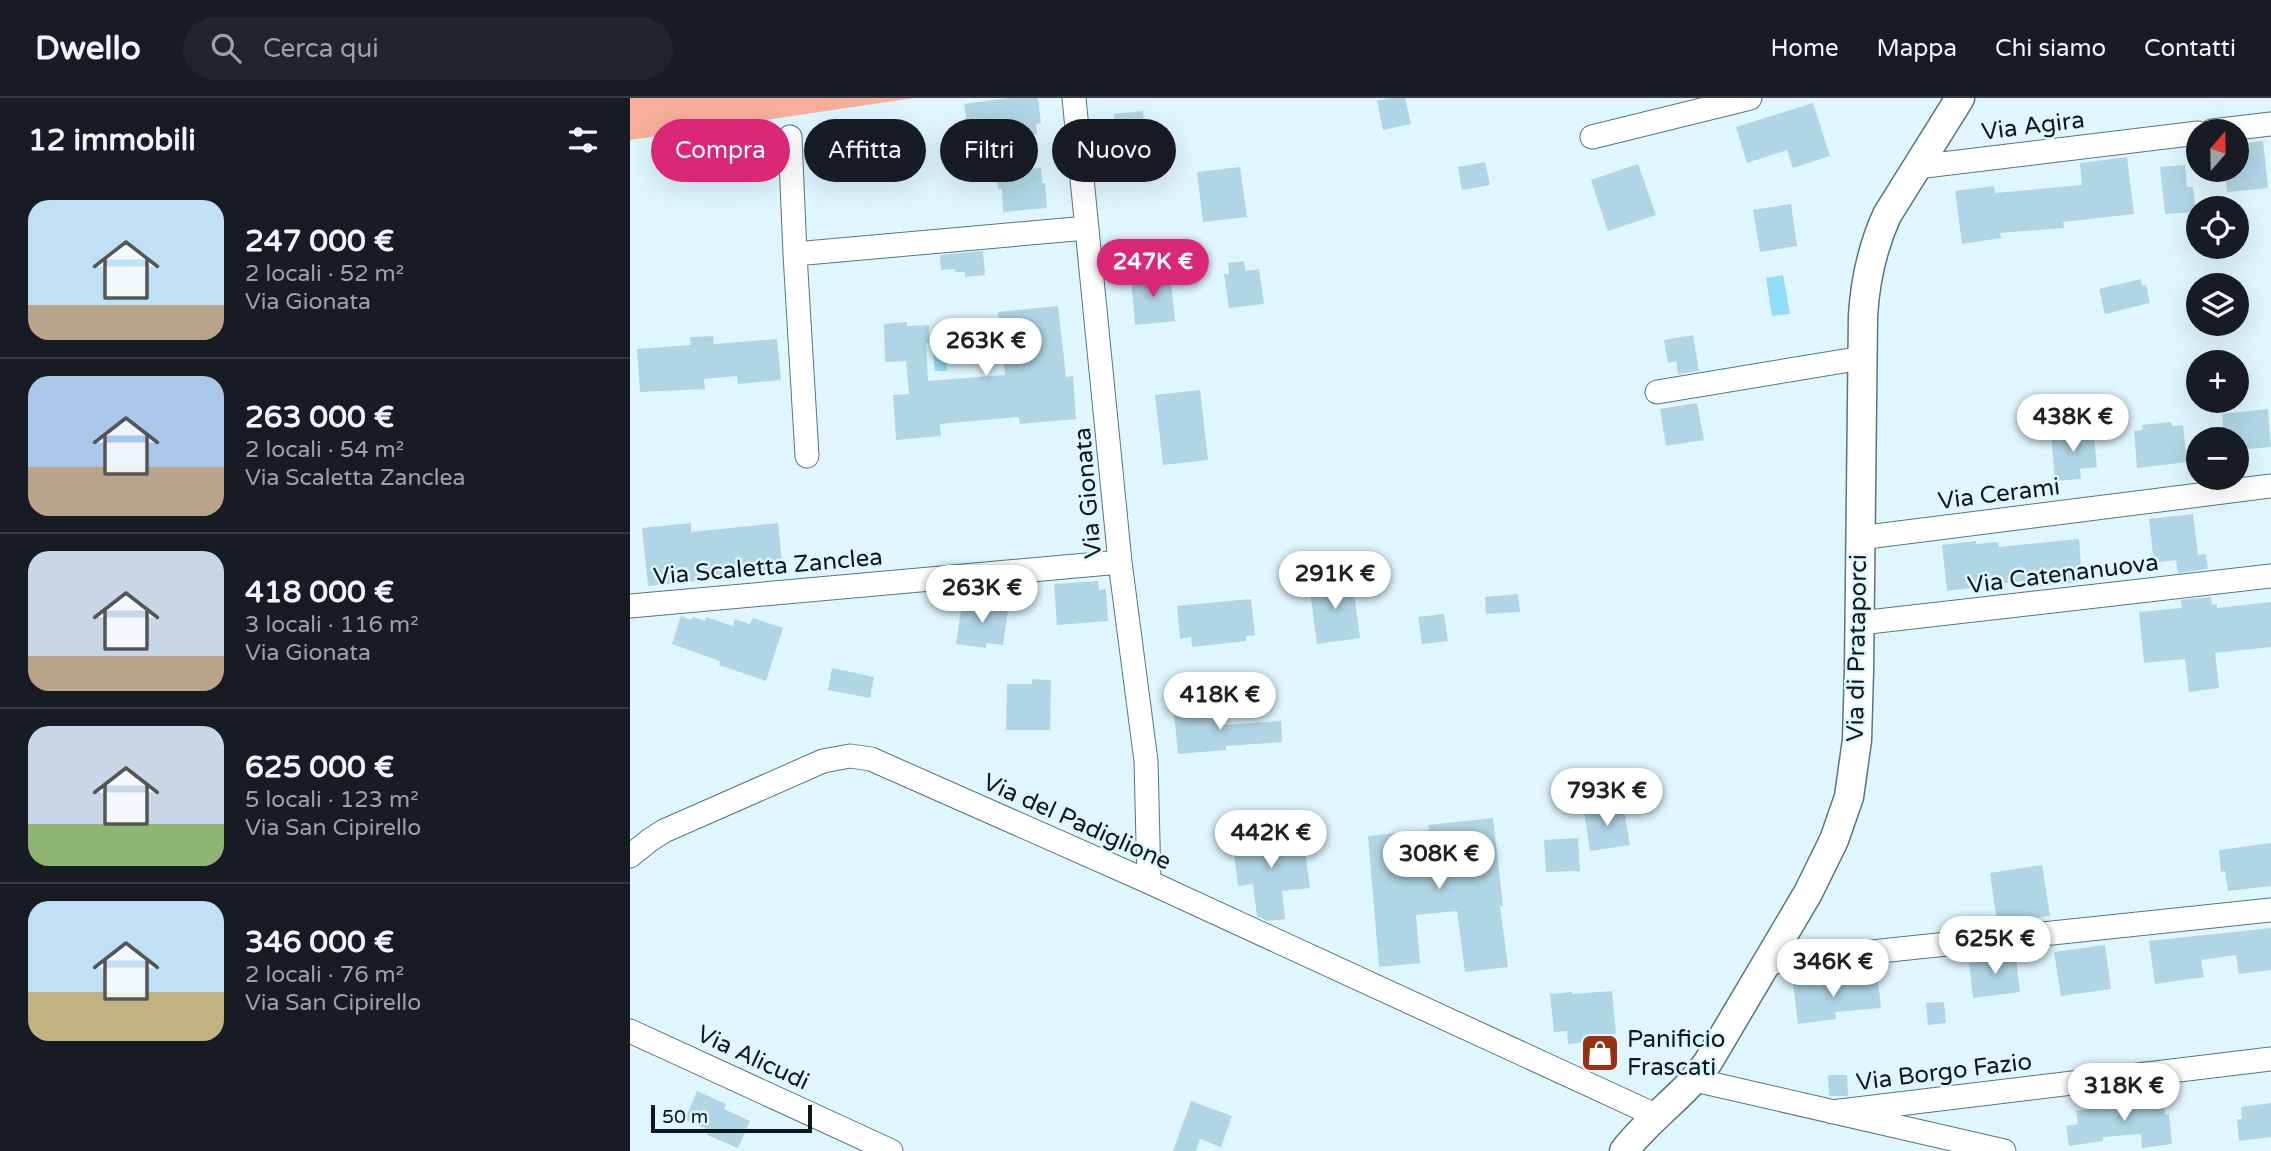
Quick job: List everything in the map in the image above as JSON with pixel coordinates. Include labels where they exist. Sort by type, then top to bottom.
[{"type":"street","name":"Via Gionata","points":[[1074,98],[1121,562],[1146,761],[1149,883]]},
{"type":"street","points":[[1592,137],[1750,98]]},
{"type":"street","name":"Via di Prataporci","points":[[1624,1151],[1655,1115],[1695,1080],[1713,1054],[1808,893],[1847,806],[1856,748],[1860,623],[1863,303],[1876,244],[1887,215],[1960,98]]},
{"type":"street","points":[[2249,127],[2271,124]]},
{"type":"street","name":"Via Agira","points":[[1917,167],[2186,134]]},
{"type":"street","points":[[790,137],[807,457]]},
{"type":"street","points":[[795,254],[1087,228]]},
{"type":"street","points":[[1657,392],[1862,358]]},
{"type":"street","name":"Via Cerami","points":[[1859,538],[2271,485]]},
{"type":"street","name":"Via Scaletta Zanclea","points":[[630,606],[1121,562]]},
{"type":"street","name":"Via Catenanuova","points":[[1860,623],[2271,576]]},
{"type":"street","name":"Via del Padiglione","points":[[630,856],[650,840],[674,827],[823,761],[850,756],[880,763],[1655,1115]]},
{"type":"street","points":[[1766,963],[2271,910]]},
{"type":"street","name":"Via Alicudi","points":[[630,1031],[891,1151]]},
{"type":"street","name":"Via Borgo Fazio","points":[[1832,1112],[2271,1059]]},
{"type":"street","points":[[1695,1080],[2004,1151]]},
{"type":"shaded area","points":[[630,98],[914,98],[772,119],[651,119],[651,137],[630,140]]},
{"type":"water","points":[[1783,275],[1790,314],[1772,316],[1766,278]]},
{"type":"water","points":[[945,343],[947,371],[935,371],[932,344]]},
{"type":"building","points":[[1009,98],[1038,98],[1041,123],[1038,124],[1038,119],[966,119],[964,104]]},
{"type":"building","points":[[1405,98],[1411,124],[1383,130],[1377,101]]},
{"type":"building","points":[[1813,103],[1830,156],[1793,168],[1787,150],[1747,163],[1736,127]]},
{"type":"building","points":[[1143,111],[1144,119],[1115,119],[1114,114]]},
{"type":"building","points":[[2263,141],[2268,188],[2227,192],[2226,182],[2249,182],[2249,143]]},
{"type":"building","points":[[2127,157],[2134,214],[2063,222],[2064,228],[2000,233],[2001,238],[1962,244],[1955,191],[1994,186],[1995,193],[2082,185],[2080,163]]},
{"type":"building","points":[[1485,162],[1490,185],[1462,190],[1458,167]]},
{"type":"building","points":[[1638,164],[1656,215],[1608,231],[1591,180]]},
{"type":"building","points":[[2185,165],[2187,187],[2193,187],[2194,196],[2186,196],[2186,213],[2165,214],[2160,167]]},
{"type":"building","points":[[1240,167],[1247,217],[1203,222],[1197,172]]},
{"type":"building","points":[[1038,168],[1041,168],[1042,183],[1045,183],[1047,208],[1003,212],[1002,189],[998,189],[997,182],[1038,182]]},
{"type":"building","points":[[1791,204],[1797,246],[1760,252],[1753,210]]},
{"type":"building","points":[[983,251],[985,275],[965,277],[965,272],[955,272],[955,269],[941,270],[940,255]]},
{"type":"building","points":[[1244,261],[1245,271],[1259,269],[1264,304],[1229,308],[1224,274],[1229,274],[1228,263]]},
{"type":"building","points":[[1170,272],[1175,321],[1135,325],[1131,276]]},
{"type":"building","points":[[2141,279],[2142,286],[2146,285],[2150,303],[2105,314],[2099,289]]},
{"type":"building","points":[[1058,306],[1066,377],[1073,376],[1076,419],[1020,424],[1019,417],[940,424],[941,436],[896,440],[893,395],[909,394],[906,361],[885,362],[884,324],[907,322],[907,326],[929,325],[929,343],[926,343],[928,381],[1005,375],[998,312]]},
{"type":"building","points":[[1693,335],[1699,371],[1678,374],[1676,361],[1668,363],[1664,340]]},
{"type":"building","points":[[713,336],[714,344],[777,339],[781,380],[738,384],[737,376],[704,379],[705,389],[640,392],[637,349],[691,345],[690,337]]},
{"type":"building","points":[[1200,390],[1208,460],[1163,465],[1155,395]]},
{"type":"building","points":[[1697,403],[1704,440],[1666,446],[1660,409]]},
{"type":"building","points":[[2268,409],[2271,447],[2249,449],[2249,427],[2223,427],[2222,414]]},
{"type":"building","points":[[2171,422],[2172,426],[2183,425],[2186,462],[2137,468],[2134,431],[2143,430],[2142,425]]},
{"type":"building","points":[[2093,429],[2097,467],[2080,469],[2081,479],[2055,481],[2051,433]]},
{"type":"building","points":[[2193,514],[2198,555],[2206,554],[2208,569],[2178,573],[2176,560],[2154,563],[2149,519]]},
{"type":"building","points":[[691,523],[691,532],[778,523],[783,572],[648,586],[642,528]]},
{"type":"building","points":[[2079,539],[2081,565],[2076,566],[2078,582],[2031,587],[2030,580],[1947,591],[1942,545],[1976,541],[1976,544],[1998,542],[1999,547]]},
{"type":"building","points":[[1352,578],[1360,638],[1317,644],[1309,584]]},
{"type":"building","points":[[1098,581],[1099,590],[1106,589],[1108,621],[1057,625],[1054,584]]},
{"type":"building","points":[[1518,594],[1520,612],[1486,614],[1485,597]]},
{"type":"building","points":[[2211,597],[2212,605],[2217,604],[2217,608],[2271,602],[2271,647],[2215,653],[2219,688],[2189,692],[2185,659],[2144,663],[2139,612],[2182,608],[2181,600]]},
{"type":"building","points":[[1251,599],[1255,635],[1246,636],[1246,641],[1192,647],[1191,637],[1180,639],[1177,606]]},
{"type":"building","points":[[974,601],[1008,610],[1003,645],[986,643],[986,648],[956,644],[962,604],[973,605]]},
{"type":"building","points":[[1444,614],[1448,641],[1422,644],[1418,617]]},
{"type":"building","points":[[681,616],[705,621],[706,617],[733,626],[735,619],[750,624],[753,618],[783,628],[766,681],[719,665],[720,661],[672,644]]},
{"type":"building","points":[[832,668],[874,677],[870,698],[828,690]]},
{"type":"building","points":[[1032,679],[1051,680],[1050,730],[1006,730],[1007,684],[1032,684]]},
{"type":"building","points":[[1223,708],[1224,725],[1281,721],[1282,742],[1226,746],[1226,750],[1178,754],[1174,712]]},
{"type":"building","points":[[1623,804],[1630,845],[1590,851],[1584,810]]},
{"type":"building","points":[[1493,818],[1508,967],[1465,972],[1457,911],[1416,915],[1420,963],[1379,967],[1368,836],[1429,830],[1428,825]]},
{"type":"building","points":[[1281,833],[1282,838],[1303,836],[1310,888],[1282,891],[1285,919],[1268,921],[1257,916],[1253,884],[1238,886],[1232,839]]},
{"type":"building","points":[[1578,838],[1580,871],[1546,872],[1544,840]]},
{"type":"building","points":[[2271,843],[2271,886],[2228,891],[2225,871],[2221,872],[2219,850]]},
{"type":"building","points":[[2042,865],[2050,916],[1997,923],[1990,873]]},
{"type":"building","points":[[2271,928],[2271,970],[2239,974],[2236,955],[2201,960],[2204,977],[2155,984],[2149,941]]},
{"type":"building","points":[[2105,945],[2111,989],[2061,996],[2054,952]]},
{"type":"building","points":[[2015,951],[2020,992],[1973,998],[1969,963],[1997,960],[1996,953]]},
{"type":"building","points":[[1831,979],[1832,985],[1878,981],[1881,1008],[1835,1012],[1836,1019],[1798,1024],[1793,983]]},
{"type":"building","points":[[1612,991],[1616,1034],[1607,1034],[1607,1040],[1568,1044],[1567,1031],[1554,1032],[1550,994]]},
{"type":"building","points":[[1944,1002],[1946,1023],[1928,1025],[1926,1003]]},
{"type":"building","points":[[1828,1075],[1847,1075],[1848,1096],[1829,1096]]},
{"type":"building","points":[[697,1091],[726,1104],[724,1109],[750,1121],[738,1148],[707,1135],[709,1130],[685,1119]]},
{"type":"building","points":[[2163,1096],[2165,1115],[2169,1114],[2172,1144],[2142,1148],[2141,1134],[2103,1137],[2103,1141],[2069,1146],[2066,1126],[2078,1124],[2076,1111],[2125,1103],[2125,1100]]},
{"type":"building","points":[[1191,1101],[1232,1116],[1221,1147],[1200,1139],[1196,1151],[1173,1151]]},
{"type":"building","points":[[2271,1103],[2271,1137],[2239,1141],[2237,1119],[2242,1119],[2241,1107]]},
{"type":"place","name":"Panificio Frascati","points":[[1600,1053]]}]
